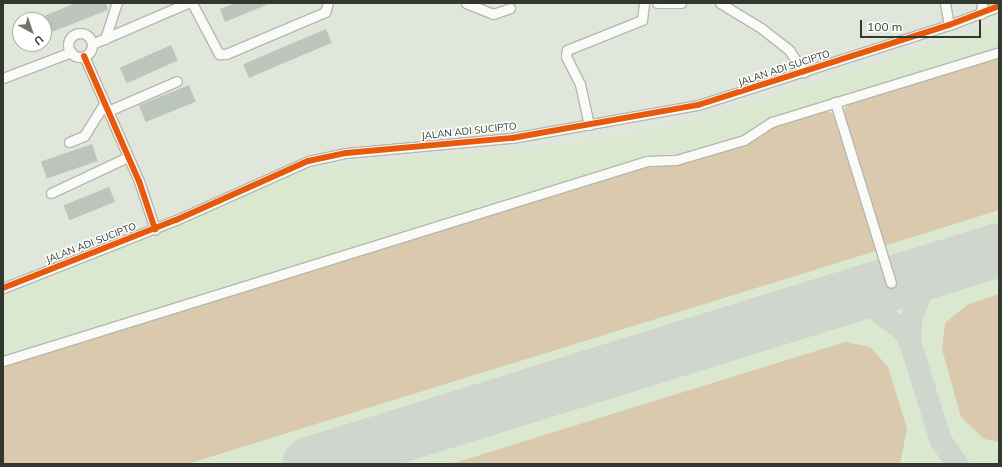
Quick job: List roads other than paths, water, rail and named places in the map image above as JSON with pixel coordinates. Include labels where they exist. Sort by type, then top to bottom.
[{"type":"street","points":[[105,39],[117,3]]},
{"type":"street","points":[[92,44],[187,3]]},
{"type":"street","points":[[192,3],[216,51],[226,54],[324,12],[328,3]]},
{"type":"street","points":[[466,3],[493,14],[510,8]]},
{"type":"street","points":[[589,125],[580,84],[566,56],[567,50],[642,20],[644,3]]},
{"type":"street","points":[[657,3],[681,3]]},
{"type":"street","points":[[720,3],[761,28],[789,50],[804,72]]},
{"type":"street","points":[[944,3],[949,25]]},
{"type":"street","points":[[981,14],[982,3]]},
{"type":"street","name":"JALAN ADI SUCIPTO","points":[[3,288],[155,229],[308,161],[346,153],[512,138],[698,105],[804,72],[998,8]]},
{"type":"street","points":[[76,33],[84,33],[90,37],[92,44],[90,52],[84,56],[77,56],[71,52],[68,45],[70,38],[76,33]]},
{"type":"street","points":[[3,78],[71,52]]},
{"type":"street","points":[[3,362],[647,161],[676,160],[744,140],[766,124],[999,52]]},
{"type":"street","points":[[84,56],[128,157],[155,229]]},
{"type":"street","points":[[69,142],[84,136],[106,107],[177,81]]},
{"type":"street","points":[[835,102],[891,283]]},
{"type":"street","points":[[51,193],[128,157]]}]
